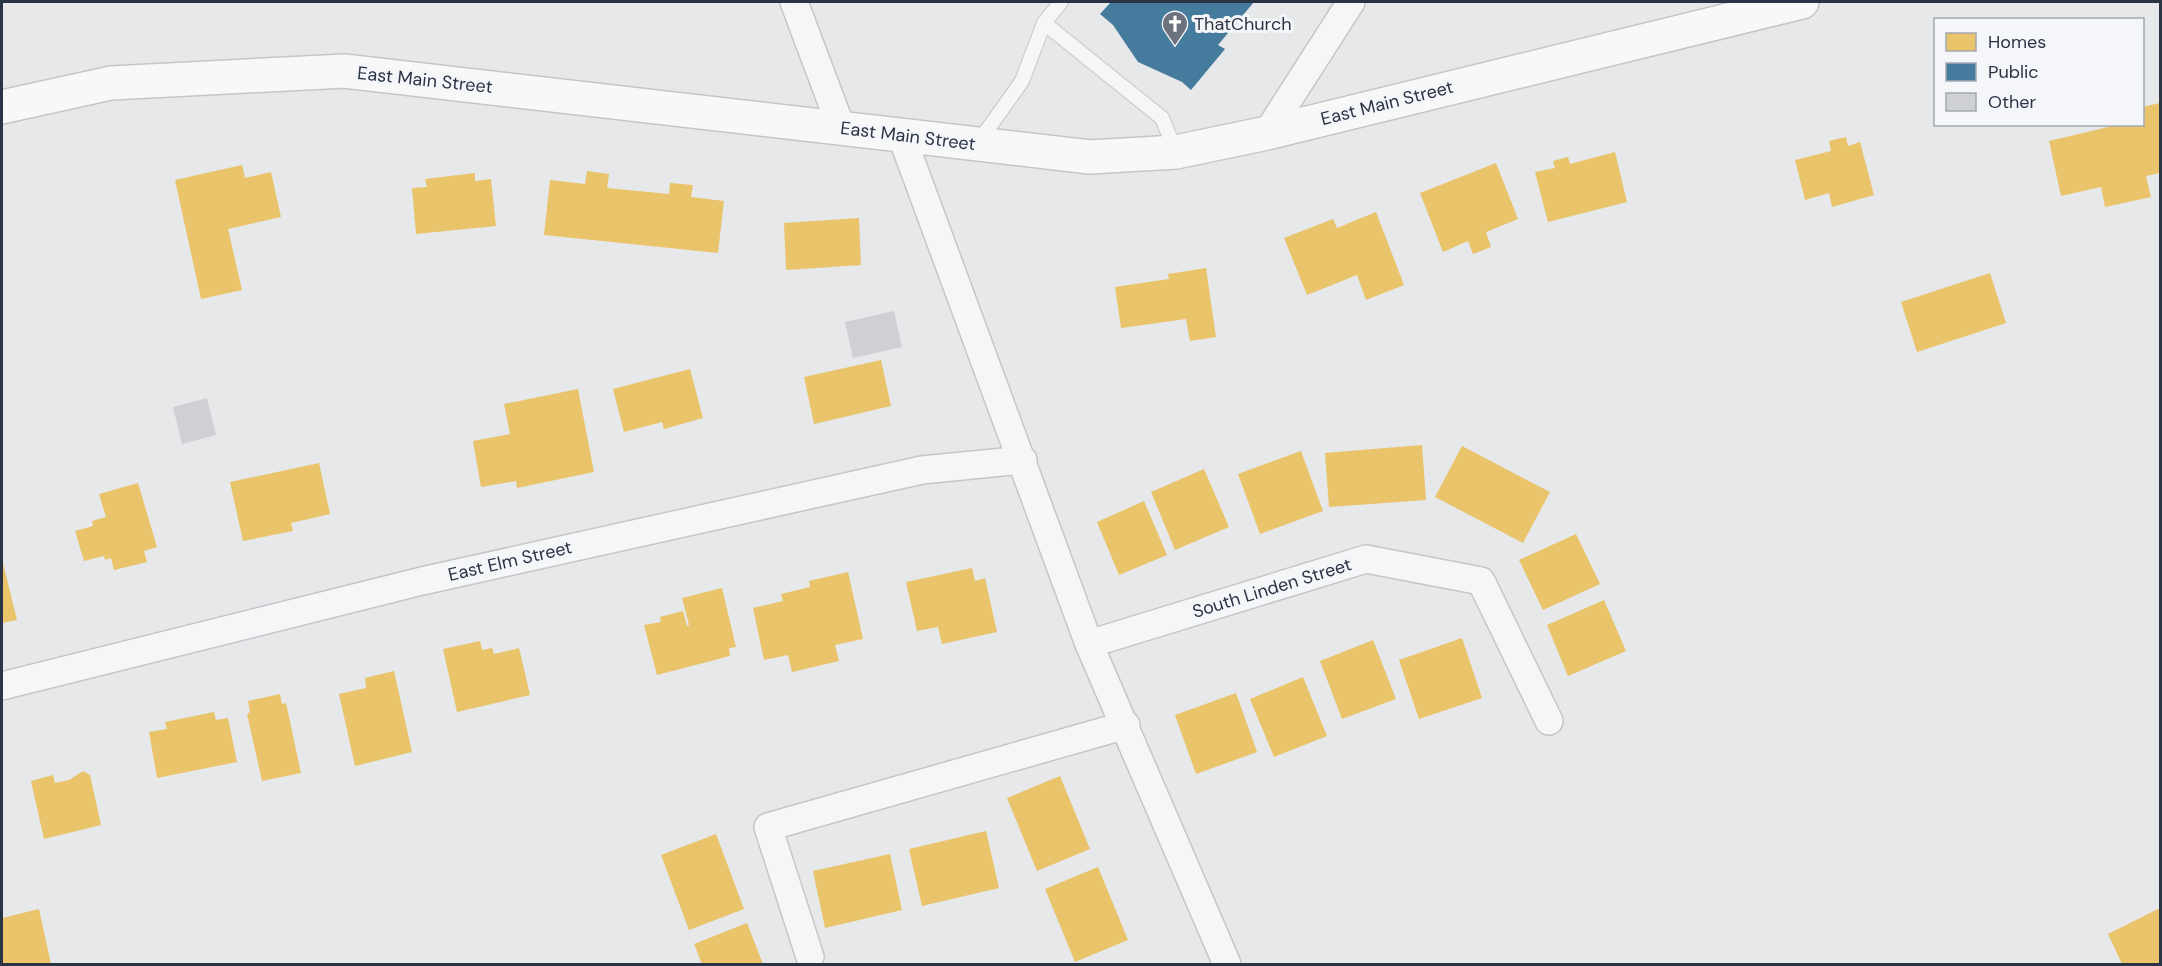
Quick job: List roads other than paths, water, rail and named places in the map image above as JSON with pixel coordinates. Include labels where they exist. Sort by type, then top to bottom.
[{"type":"street","points":[[794,2],[841,127]]},
{"type":"street","points":[[1267,133],[1352,2]]},
{"type":"street","name":"East Main Street","points":[[2,107],[111,83],[344,71],[1090,157],[1176,152],[1267,133],[1802,2]]},
{"type":"street","points":[[902,137],[1089,644],[1126,725],[1227,964]]},
{"type":"street","name":"East Elm Street","points":[[2,687],[422,581],[922,470],[1023,460]]},
{"type":"street","name":"South Linden Street","points":[[1089,644],[1366,559],[1481,581],[1549,721]]},
{"type":"street","points":[[810,957],[768,827],[1126,725]]},
{"type":"lane","points":[[977,145],[1022,81],[1044,23],[1061,2]]},
{"type":"lane","points":[[1044,23],[1162,118],[1176,152]]},
{"type":"place","name":"ThatChurch","points":[[1175,47]]}]
